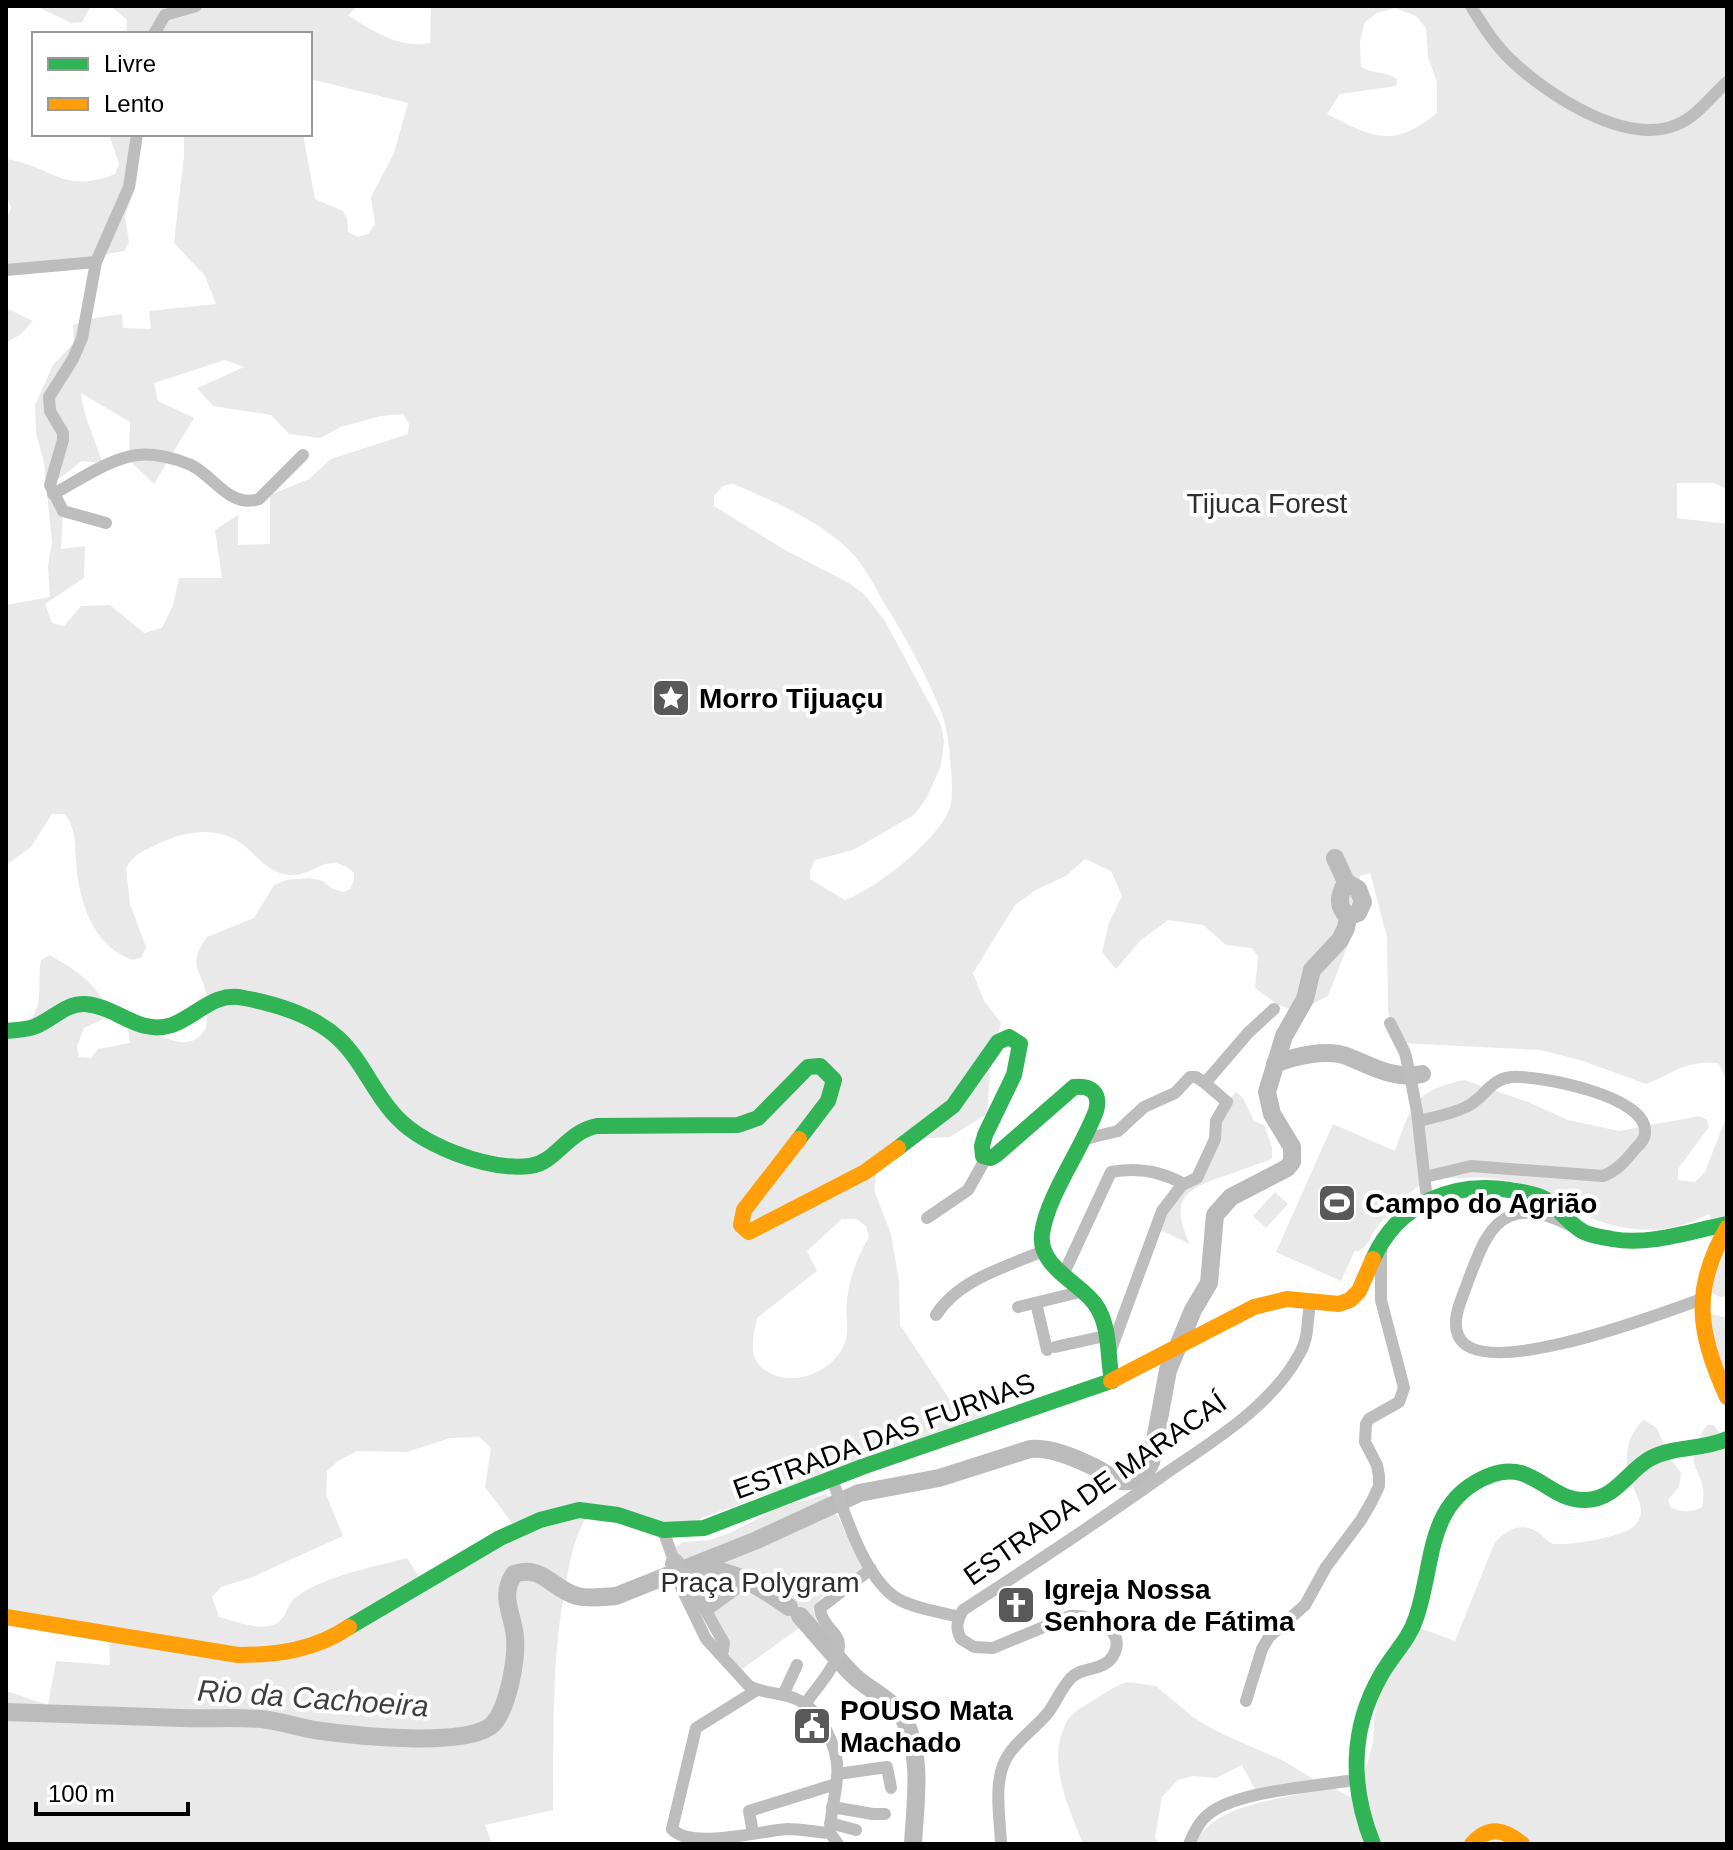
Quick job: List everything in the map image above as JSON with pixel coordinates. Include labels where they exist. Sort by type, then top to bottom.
[{"type":"street","points":[[155,32],[165,15],[196,6]]},
{"type":"street","points":[[1471,6],[1483,27],[1510,60],[1541,85],[1594,117],[1631,128],[1674,126],[1692,117],[1727,82]]},
{"type":"street","points":[[106,523],[63,511],[53,494],[50,482],[63,433],[50,411],[49,397],[78,349],[96,262],[129,187],[137,136]]},
{"type":"street","points":[[6,270],[96,262]]},
{"type":"street","points":[[53,494],[125,458],[148,455],[191,465],[231,496],[252,501],[259,499],[303,455]]},
{"type":"street","points":[[6,1031],[33,1028],[57,1013],[82,1003],[141,1027],[154,1028],[183,1020],[216,1000],[238,996],[305,1019],[335,1035],[358,1060],[396,1117],[418,1134],[487,1163],[532,1166],[544,1161],[571,1136],[585,1128],[606,1125],[738,1125],[758,1118],[808,1067],[814,1064],[821,1066],[834,1080],[828,1101],[744,1210],[741,1225],[749,1232],[865,1172],[941,1117],[972,1081],[998,1042],[1009,1037],[1020,1044],[1020,1054],[1009,1090],[980,1146],[981,1154],[986,1158]]},
{"type":"street","points":[[1205,1083],[1248,1033],[1274,1009]]},
{"type":"street","points":[[1390,1023],[1405,1053],[1410,1076],[1419,1121],[1427,1200]]},
{"type":"street","points":[[1085,1139],[1118,1131],[1144,1107],[1175,1093],[1190,1077],[1205,1083],[1227,1102],[1216,1121],[1215,1139],[1197,1178],[1184,1184],[1162,1211],[1154,1227],[1108,1358]]},
{"type":"street","points":[[1419,1121],[1469,1106],[1492,1084],[1514,1077],[1554,1081],[1612,1099],[1642,1117],[1646,1130],[1645,1137],[1629,1156],[1603,1176],[1471,1166],[1425,1177]]},
{"type":"street","points":[[927,1218],[968,1190],[986,1158],[996,1155],[1067,1092],[1081,1086],[1091,1089],[1098,1100],[1085,1139],[1044,1225],[1040,1244],[1043,1251],[1098,1306],[1112,1381]]},
{"type":"street","points":[[1064,1273],[1111,1172],[1145,1170],[1184,1184]]},
{"type":"street","name":"ESTRADA DAS FURNAS","points":[[6,1617],[238,1655],[275,1655],[309,1647],[339,1634],[500,1538],[540,1520],[579,1510],[618,1515],[663,1530],[704,1528],[834,1486],[1112,1381],[1254,1307],[1287,1299],[1339,1304],[1354,1298],[1380,1244],[1395,1223],[1427,1200],[1473,1188],[1520,1191],[1545,1199],[1576,1228],[1600,1238],[1616,1240],[1654,1239],[1722,1227]]},
{"type":"street","points":[[1576,1228],[1547,1215],[1529,1213],[1512,1215],[1501,1221],[1489,1235],[1477,1258],[1461,1303],[1456,1326],[1458,1336],[1467,1346],[1483,1351],[1516,1351],[1563,1345],[1702,1299]]},
{"type":"street","points":[[1722,1227],[1706,1274],[1702,1299],[1703,1335],[1727,1397]]},
{"type":"street","points":[[1246,1701],[1262,1649],[1269,1637],[1305,1605],[1333,1555],[1361,1520],[1379,1486],[1379,1471],[1365,1442],[1366,1424],[1369,1419],[1399,1402],[1404,1388],[1381,1300],[1380,1244]]},
{"type":"street","points":[[936,1315],[963,1287],[1043,1251]]},
{"type":"street","points":[[1018,1307],[1084,1291]]},
{"type":"street","name":"ESTRADA DE MARACAÍ","points":[[1001,1844],[999,1789],[1007,1757],[1053,1707],[1072,1677],[1106,1664],[1115,1654],[1116,1644],[1108,1626],[1080,1615],[1070,1616],[993,1648],[982,1649],[961,1639],[957,1628],[959,1617],[963,1610],[1083,1532],[1202,1448],[1255,1406],[1282,1379],[1306,1342],[1311,1300]]},
{"type":"street","points":[[1036,1303],[1051,1348],[1105,1336]]},
{"type":"street","points":[[1373,1844],[1361,1819],[1355,1780],[1356,1747],[1368,1698],[1412,1629],[1423,1596],[1438,1524],[1451,1500],[1461,1491],[1505,1470],[1519,1470],[1535,1476],[1567,1497],[1598,1499],[1621,1487],[1651,1458],[1677,1450],[1706,1448],[1727,1439]]},
{"type":"street","points":[[834,1486],[871,1569],[887,1592],[902,1601],[959,1617]]},
{"type":"street","points":[[663,1530],[706,1639],[749,1686],[805,1704],[816,1713],[827,1732],[836,1781],[828,1835]]},
{"type":"street","points":[[676,1566],[724,1643],[722,1656]]},
{"type":"street","points":[[805,1704],[837,1657],[840,1642],[821,1617],[820,1608],[871,1569]]},
{"type":"street","points":[[706,1611],[740,1586]]},
{"type":"street","points":[[783,1695],[797,1665]]},
{"type":"street","points":[[757,1690],[696,1728],[684,1790],[672,1829],[678,1835],[706,1840],[752,1830],[798,1829],[828,1835],[856,1830]]},
{"type":"street","points":[[752,1830],[749,1811],[836,1781],[888,1769],[891,1788]]},
{"type":"street","points":[[1189,1844],[1196,1829],[1209,1814],[1229,1804],[1252,1797],[1355,1780]]},
{"type":"street","points":[[668,1787],[684,1790]]},
{"type":"street","points":[[832,1807],[885,1814]]},
{"type":"street","points":[[1472,1844],[1482,1832],[1496,1829],[1505,1831],[1522,1844]]},
{"type":"green space","points":[[36,6],[91,6],[82,22],[71,23]]},
{"type":"green space","name":"Tijuca Forest","points":[[111,6],[358,6],[348,15],[387,37],[419,44],[430,43],[431,6],[1727,6],[1727,489],[1714,483],[1677,483],[1677,518],[1727,524],[1727,1080],[1718,1063],[1687,1066],[1646,1084],[1583,1061],[1541,1050],[1400,1043],[1388,1012],[1387,937],[1370,873],[1360,876],[1353,932],[1328,996],[1305,1007],[1283,1007],[1255,988],[1258,957],[1252,948],[1226,945],[1203,925],[1168,920],[1140,941],[1116,969],[1102,952],[1109,923],[1122,896],[1111,871],[1085,859],[1066,876],[1036,890],[1015,905],[973,973],[984,1001],[1001,1023],[991,1062],[987,1114],[950,1137],[907,1139],[878,1163],[874,1190],[891,1234],[899,1280],[900,1325],[950,1400],[986,1415],[660,1533],[589,1512],[573,1549],[557,1644],[553,1810],[485,1825],[492,1844],[6,1844],[6,1691],[48,1705],[56,1661],[110,1665],[109,1635],[6,1618],[6,1041],[35,1012],[41,960],[50,955],[86,979],[105,1004],[107,1014],[84,1028],[77,1046],[79,1057],[91,1058],[98,1049],[130,1043],[128,1029],[176,1041],[195,1040],[206,1028],[207,998],[196,958],[207,937],[254,918],[274,885],[286,880],[310,878],[343,892],[350,889],[354,880],[354,873],[336,863],[290,875],[272,869],[228,836],[206,832],[182,835],[140,853],[126,868],[130,904],[146,947],[142,957],[133,960],[108,945],[90,920],[77,876],[73,830],[64,814],[52,814],[31,847],[6,865],[6,605],[50,597],[48,566],[52,542],[44,463],[36,433],[35,405],[53,365],[74,343],[73,325],[122,314],[123,328],[151,329],[149,311],[216,304],[205,276],[174,243],[184,136],[303,136],[315,199],[343,211],[348,232],[358,237],[368,234],[375,224],[371,197],[394,153],[408,103],[312,79],[312,32],[126,32],[127,20]],"holes":[[[1395,8],[1416,16],[1426,28],[1428,57],[1437,82],[1437,113],[1408,132],[1383,136],[1358,129],[1327,114],[1340,94],[1396,86],[1397,79],[1393,76],[1361,67],[1360,42],[1365,22],[1377,13]],[[225,360],[244,367],[197,388],[213,406],[271,415],[289,434],[320,438],[341,427],[381,416],[403,414],[409,424],[408,434],[331,459],[309,479],[270,495],[270,544],[238,545],[238,515],[215,530],[222,578],[179,578],[173,605],[162,628],[144,633],[110,605],[81,606],[64,626],[52,623],[45,604],[84,578],[85,546],[61,549],[63,508],[52,484],[82,461],[102,463],[81,393],[130,422],[129,460],[154,484],[194,418],[158,401],[154,383]],[[733,484],[794,512],[823,529],[849,550],[868,574],[907,642],[945,722],[952,785],[951,804],[946,817],[922,846],[890,874],[845,900],[810,879],[815,860],[853,850],[914,815],[926,799],[941,766],[944,741],[941,725],[885,621],[864,594],[714,506],[714,496],[723,486]],[[842,1219],[856,1219],[866,1226],[869,1237],[857,1260],[850,1284],[847,1334],[841,1351],[822,1369],[809,1375],[783,1378],[771,1374],[756,1361],[753,1343],[757,1318],[817,1271],[807,1251]],[[479,1437],[491,1448],[485,1487],[520,1534],[427,1589],[407,1558],[349,1573],[308,1589],[293,1600],[281,1620],[273,1625],[253,1626],[219,1617],[212,1597],[221,1587],[250,1578],[343,1536],[326,1494],[327,1471],[338,1461],[357,1451],[407,1452],[450,1438]]]},
{"type":"green space","points":[[110,136],[142,136],[136,185],[125,216],[129,242],[124,251],[6,272],[6,221],[11,208],[6,193],[6,159],[82,182],[115,174],[119,164]]},
{"type":"green space","points":[[6,308],[33,321],[21,334],[6,343]]},
{"type":"green space","points":[[1464,1080],[1528,1102],[1568,1120],[1619,1131],[1699,1116],[1707,1120],[1709,1127],[1678,1169],[1678,1180],[1695,1182],[1705,1172],[1727,1115],[1727,1296],[1719,1297],[1705,1289],[1709,1246],[1715,1232],[1709,1214],[1661,1229],[1628,1228],[1596,1220],[1563,1200],[1535,1189],[1512,1181],[1487,1178],[1436,1179],[1422,1184],[1385,1217],[1366,1246],[1355,1250],[1341,1281],[1276,1252],[1333,1124],[1395,1151],[1417,1102],[1434,1089]]},
{"type":"green space","points":[[1236,1092],[1243,1098],[1254,1121],[1264,1125],[1272,1147],[1272,1159],[1203,1184],[1186,1196],[1181,1214],[1190,1244],[1154,1227],[1188,1184],[1227,1102]]},
{"type":"green space","points":[[1275,1192],[1288,1204],[1266,1228],[1253,1216]]},
{"type":"green space","points":[[1707,1313],[1727,1318],[1727,1381],[1720,1378]]},
{"type":"green space","points":[[1644,1420],[1657,1428],[1669,1457],[1681,1473],[1679,1487],[1668,1500],[1671,1508],[1691,1511],[1702,1507],[1702,1484],[1694,1452],[1707,1425],[1714,1425],[1727,1444],[1727,1844],[1194,1844],[1205,1829],[1219,1818],[1254,1804],[1330,1786],[1355,1800],[1365,1797],[1364,1774],[1373,1743],[1382,1677],[1417,1627],[1455,1641],[1494,1544],[1513,1529],[1530,1528],[1551,1543],[1558,1544],[1580,1543],[1633,1527],[1641,1510],[1629,1474],[1627,1457],[1633,1433]]},
{"type":"green space","name":"Praça Polygram","points":[[827,1494],[863,1569],[822,1596],[813,1609],[817,1622],[836,1649],[831,1660],[802,1626],[739,1669],[674,1548],[683,1542],[709,1540],[730,1533],[777,1508]]},
{"type":"green space","points":[[1127,1682],[1156,1686],[1194,1718],[1282,1760],[1317,1781],[1256,1791],[1242,1765],[1216,1778],[1192,1776],[1178,1780],[1162,1797],[1155,1837],[1159,1844],[1083,1844],[1061,1781],[1058,1765],[1062,1733],[1074,1713]]},
{"type":"waterway","name":"Rio da Cachoeira","points":[[6,1712],[251,1718],[353,1735],[408,1738],[480,1732],[498,1717],[513,1670],[514,1628],[507,1598],[514,1574],[532,1572],[577,1596],[616,1596],[757,1540],[859,1493],[939,1478],[1030,1449],[1065,1454],[1118,1480],[1131,1481],[1139,1477],[1151,1462],[1168,1370],[1193,1310],[1209,1283],[1215,1215],[1231,1197],[1287,1168],[1292,1162],[1292,1147],[1272,1114],[1267,1092],[1284,1036],[1305,999],[1312,970],[1340,940],[1346,928],[1348,917],[1340,900],[1346,882],[1335,858]]},
{"type":"waterway","name":"Rio da Cachoeira","points":[[1346,882],[1358,889],[1363,902],[1358,913],[1348,917]]},
{"type":"waterway","points":[[1275,1064],[1302,1056],[1331,1053],[1393,1074],[1422,1074]]},
{"type":"waterway","points":[[695,1566],[745,1580],[789,1607]]},
{"type":"waterway","points":[[800,1616],[854,1676],[889,1702],[905,1721],[911,1735],[916,1765],[913,1844]]},
{"type":"traffic: fast","points":[[6,1031],[33,1027],[78,1004],[97,1006],[149,1027],[172,1025],[224,998],[244,998],[269,1004],[306,1017],[338,1038],[392,1112],[419,1135],[475,1160],[513,1166],[539,1164],[577,1134],[597,1126],[738,1125],[758,1118],[808,1067],[820,1066],[834,1080],[828,1101],[799,1139]]},
{"type":"traffic: fast","points":[[898,1148],[953,1106],[998,1042],[1009,1037],[1020,1044],[1014,1075],[985,1135],[983,1156],[991,1158],[996,1155],[1074,1087],[1085,1087],[1096,1095],[1096,1111],[1090,1126],[1045,1219],[1042,1246],[1053,1265],[1088,1296],[1100,1313],[1106,1331],[1112,1381]]},
{"type":"traffic: fast","points":[[1373,1259],[1384,1240],[1412,1211],[1429,1200],[1467,1189],[1488,1188],[1537,1195],[1582,1231],[1626,1241],[1685,1234],[1727,1224]]},
{"type":"traffic: fast","points":[[349,1627],[500,1538],[540,1520],[579,1510],[618,1515],[663,1530],[704,1528],[862,1467],[1111,1381]]},
{"type":"traffic: fast","points":[[1373,1844],[1365,1823],[1357,1780],[1363,1716],[1381,1675],[1413,1626],[1436,1535],[1454,1500],[1470,1486],[1491,1475],[1506,1472],[1529,1476],[1572,1499],[1596,1498],[1613,1490],[1651,1458],[1727,1439]]},
{"type":"traffic: slow","points":[[799,1139],[744,1210],[741,1225],[749,1232],[865,1172],[898,1148]]},
{"type":"traffic: slow","points":[[1727,1228],[1708,1272],[1703,1312],[1710,1352],[1727,1397]]},
{"type":"traffic: slow","points":[[1111,1381],[1254,1307],[1287,1299],[1339,1304],[1350,1300],[1359,1291],[1373,1259]]},
{"type":"traffic: slow","points":[[6,1617],[238,1655],[296,1650],[323,1641],[349,1627]]},
{"type":"traffic: slow","points":[[1472,1844],[1484,1834],[1497,1831],[1522,1844]]},
{"type":"place","name":"Morro Tijuaçu","points":[[671,698]]},
{"type":"place","name":"Campo do Agrião","points":[[1337,1203]]},
{"type":"place","name":"Igreja Nossa Senhora de Fátima","points":[[1016,1605]]},
{"type":"place","name":"POUSO Mata Machado","points":[[812,1726]]}]
